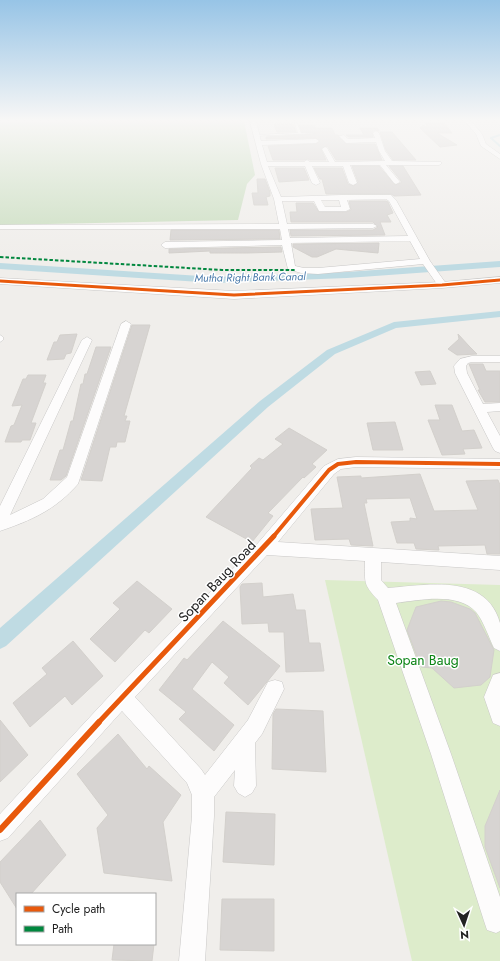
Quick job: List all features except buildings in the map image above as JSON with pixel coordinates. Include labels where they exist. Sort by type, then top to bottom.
[{"type":"street","points":[[265,166],[278,199],[291,267],[305,271],[427,263]]},
{"type":"street","points":[[309,166],[316,183]]},
{"type":"street","points":[[347,166],[353,183]]},
{"type":"street","points":[[387,166],[396,182]]},
{"type":"street","points":[[278,199],[382,196],[391,198],[427,263],[440,283]]},
{"type":"street","points":[[316,198],[322,209],[346,209],[342,197]]},
{"type":"street","points":[[0,227],[373,226]]},
{"type":"street","points":[[165,245],[413,238]]},
{"type":"street","points":[[0,281],[234,295],[500,280]]},
{"type":"street","points":[[0,525],[39,510],[61,495],[74,480],[126,324]]},
{"type":"street","points":[[0,521],[87,340]]},
{"type":"street","points":[[500,359],[472,359],[464,361],[460,366],[461,373],[500,448]]},
{"type":"street","points":[[479,408],[500,407]]},
{"type":"street","name":"Sopan Baug Road","points":[[0,830],[122,697],[264,548],[329,470],[338,464],[356,462],[500,464]]},
{"type":"street","points":[[264,548],[500,563]]},
{"type":"street","points":[[373,555],[373,583],[385,596],[441,754],[496,922]]},
{"type":"street","points":[[385,596],[439,591],[470,596],[483,608],[500,642]]},
{"type":"street","points":[[500,682],[494,697],[500,716]]},
{"type":"street","points":[[203,794],[255,727],[275,689]]},
{"type":"street","points":[[122,697],[194,776],[203,794],[192,961]]},
{"type":"street","points":[[245,740],[246,786]]},
{"type":"green space","points":[[0,166],[253,166],[255,175],[247,184],[238,220],[0,225]]},
{"type":"green space","name":"Sopan Baug","points":[[325,580],[500,585],[500,961],[412,961]]},
{"type":"waterway","name":"Mutha Right Bank Canal","points":[[0,266],[216,280],[347,275],[500,264]]},
{"type":"waterway","points":[[0,640],[264,404],[331,352],[394,325],[500,314]]},
{"type":"marked path","points":[[0,257],[74,260],[222,270],[296,270]]},
{"type":"cycle path","points":[[0,281],[234,295],[442,285],[500,280]]},
{"type":"cycle path","points":[[0,830],[122,697],[264,548],[329,470],[338,464],[356,462],[500,464]]}]
